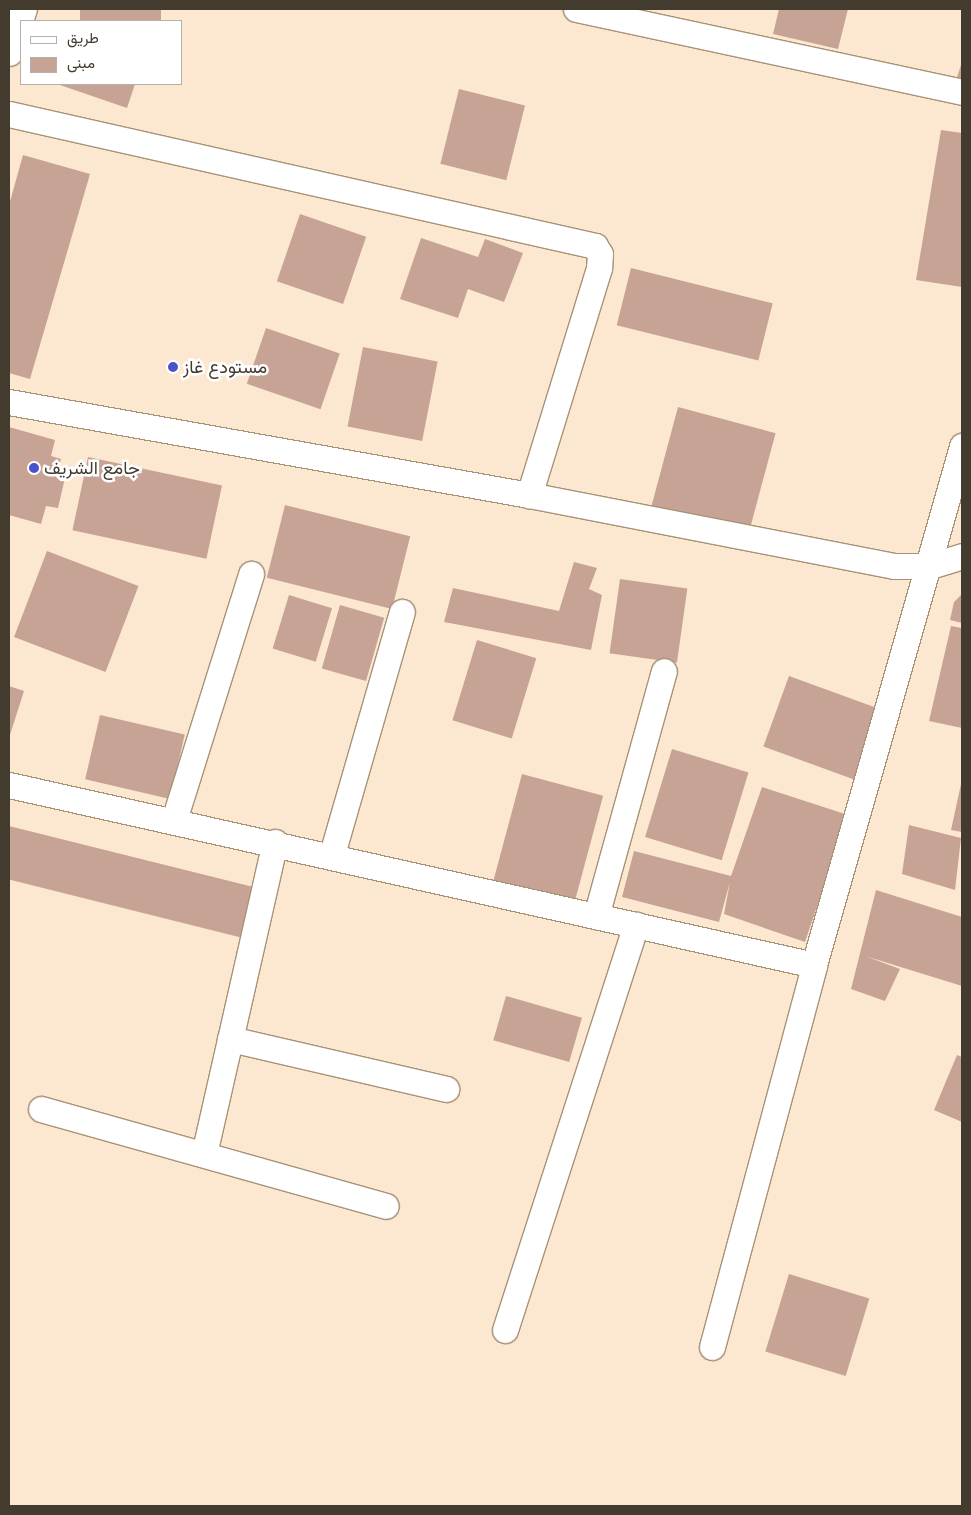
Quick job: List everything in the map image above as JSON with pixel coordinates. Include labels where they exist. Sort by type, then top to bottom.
[{"type":"main road","points":[[9,52],[18,11]]},
{"type":"street","points":[[576,9],[962,92]]},
{"type":"street","points":[[9,114],[595,246],[600,254],[599,268],[529,495]]},
{"type":"street","points":[[9,402],[529,495],[894,566],[930,566],[962,556]]},
{"type":"street","points":[[712,1347],[814,966],[930,566],[962,446]]},
{"type":"street","points":[[174,820],[251,574]]},
{"type":"street","points":[[332,854],[402,612]]},
{"type":"street","points":[[596,916],[664,671]]},
{"type":"street","points":[[9,785],[332,854],[814,966]]},
{"type":"street","points":[[204,1154],[275,842]]},
{"type":"street","points":[[505,1330],[636,925]]},
{"type":"street","points":[[230,1039],[446,1089]]},
{"type":"street","points":[[41,1109],[386,1206]]},
{"type":"building","points":[[80,9],[161,9],[161,20],[80,20]]},
{"type":"building","points":[[779,9],[848,9],[838,49],[773,34]]},
{"type":"building","points":[[962,62],[962,82],[956,80]]},
{"type":"building","points":[[60,85],[135,85],[127,108]]},
{"type":"building","points":[[459,89],[525,105],[506,180],[440,164]]},
{"type":"building","points":[[941,130],[962,133],[962,287],[916,280]]},
{"type":"building","points":[[23,155],[90,174],[30,379],[9,373],[9,205]]},
{"type":"building","points":[[300,214],[366,237],[343,304],[277,281]]},
{"type":"building","points":[[421,238],[478,257],[485,239],[523,253],[504,302],[468,289],[458,318],[400,299]]},
{"type":"building","points":[[631,268],[773,303],[758,361],[617,325]]},
{"type":"building","points":[[266,328],[340,353],[321,409],[247,384]]},
{"type":"building","points":[[363,347],[438,362],[422,441],[348,427]]},
{"type":"building","points":[[678,407],[776,433],[748,535],[651,508]]},
{"type":"building","name":"جامع الشريف","points":[[9,427],[55,440],[51,456],[61,459],[56,477],[65,478],[58,508],[46,506],[41,524],[9,515]]},
{"type":"building","points":[[88,457],[222,485],[206,559],[72,530]]},
{"type":"building","points":[[285,505],[410,536],[392,609],[267,578]]},
{"type":"building","points":[[47,551],[138,586],[106,672],[14,637]]},
{"type":"building","points":[[574,562],[597,568],[589,589],[602,595],[591,650],[444,622],[453,588],[559,611]]},
{"type":"building","points":[[620,579],[687,588],[677,663],[610,653]]},
{"type":"building","points":[[962,594],[962,623],[950,620],[954,602]]},
{"type":"building","points":[[289,595],[332,608],[316,662],[273,649]]},
{"type":"building","points":[[340,605],[384,618],[366,681],[322,668]]},
{"type":"building","points":[[951,626],[962,628],[962,728],[929,721]]},
{"type":"building","points":[[477,640],[536,658],[512,738],[452,720]]},
{"type":"building","points":[[789,676],[881,710],[855,780],[763,746]]},
{"type":"building","points":[[9,686],[24,691],[9,738]]},
{"type":"building","points":[[100,715],[185,735],[170,799],[85,779]]},
{"type":"building","points":[[672,749],[749,772],[722,860],[645,837]]},
{"type":"building","points":[[522,774],[603,796],[575,902],[494,880]]},
{"type":"building","points":[[962,784],[962,832],[951,830]]},
{"type":"building","points":[[762,787],[848,815],[805,942],[724,914],[730,882],[719,922],[622,897],[634,851],[731,876]]},
{"type":"building","points":[[909,825],[961,838],[955,890],[902,874]]},
{"type":"building","points":[[9,826],[254,887],[241,937],[9,880]]},
{"type":"building","points":[[876,890],[962,917],[962,986],[865,956],[900,969],[885,1001],[851,989]]},
{"type":"building","points":[[506,996],[582,1018],[569,1062],[493,1040]]},
{"type":"building","points":[[957,1055],[962,1057],[962,1122],[934,1110]]},
{"type":"building","points":[[789,1274],[869,1299],[846,1376],[765,1351]]},
{"type":"place","name":"مستودع غاز","points":[[173,367]]},
{"type":"place","name":"جامع الشريف","points":[[34,468]]}]
